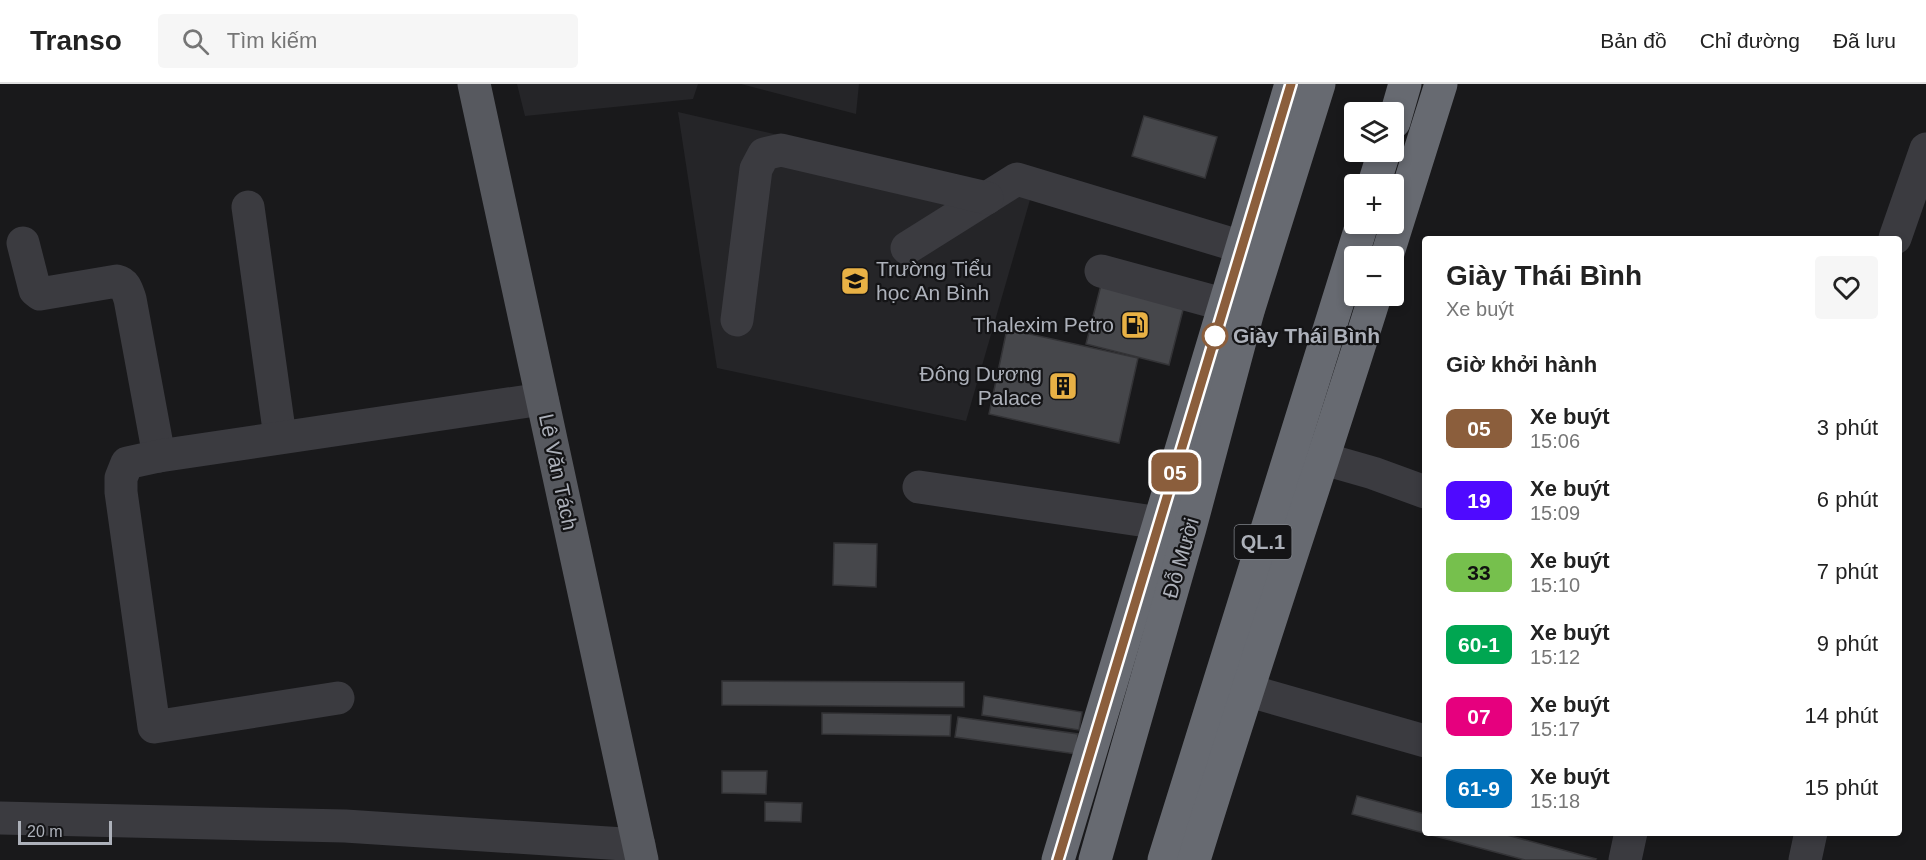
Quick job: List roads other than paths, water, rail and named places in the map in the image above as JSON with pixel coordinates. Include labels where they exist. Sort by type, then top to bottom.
[{"type":"highway","name":"Đỗ Mười","points":[[1058,860],[1160,523],[1236,308],[1253,252],[1291,84]]},
{"type":"highway","name":"Đỗ Mười","points":[[1253,252],[1319,84]]},
{"type":"highway","points":[[1400,102],[1405,84]]},
{"type":"highway","points":[[1390,246],[1441,84]]},
{"type":"highway","name":"QL.1","points":[[1164,860],[1359,234]]},
{"type":"highway","name":"QL.1","points":[[1194,860],[1246,690],[1324,459],[1372,306]]},
{"type":"highway","name":"Đỗ Mười","points":[[1095,860],[1190,528],[1236,308]]},
{"type":"main road","name":"Lê Văn Tách","points":[[474,84],[641,852]]},
{"type":"street","points":[[737,320],[756,169],[764,154],[781,150],[987,198]]},
{"type":"street","points":[[1896,236],[1926,150]]},
{"type":"street","points":[[907,248],[1017,179],[1253,252]]},
{"type":"street","points":[[248,207],[280,437]]},
{"type":"street","points":[[23,243],[35,290],[40,294],[117,280],[126,287],[159,456]]},
{"type":"street","points":[[1101,271],[1236,308]]},
{"type":"street","points":[[338,698],[154,727],[121,492],[120,478],[127,463],[280,437],[542,399]]},
{"type":"street","points":[[1324,459],[1373,473],[1422,491]]},
{"type":"street","points":[[919,488],[1160,523]]},
{"type":"street","points":[[1246,690],[1422,740]]},
{"type":"street","points":[[0,818],[345,826],[641,852]]},
{"type":"street","points":[[1626,860],[1630,836]]},
{"type":"street","points":[[1805,860],[1810,836]]},
{"type":"place","name":"Trường Tiểu học An Bình","points":[[855,281]]},
{"type":"place","name":"Thalexim Petro","points":[[1135,325]]},
{"type":"place","name":"Giày Thái Bình","points":[[1215,336]]},
{"type":"place","name":"Đông Dương Palace","points":[[1063,386]]}]
